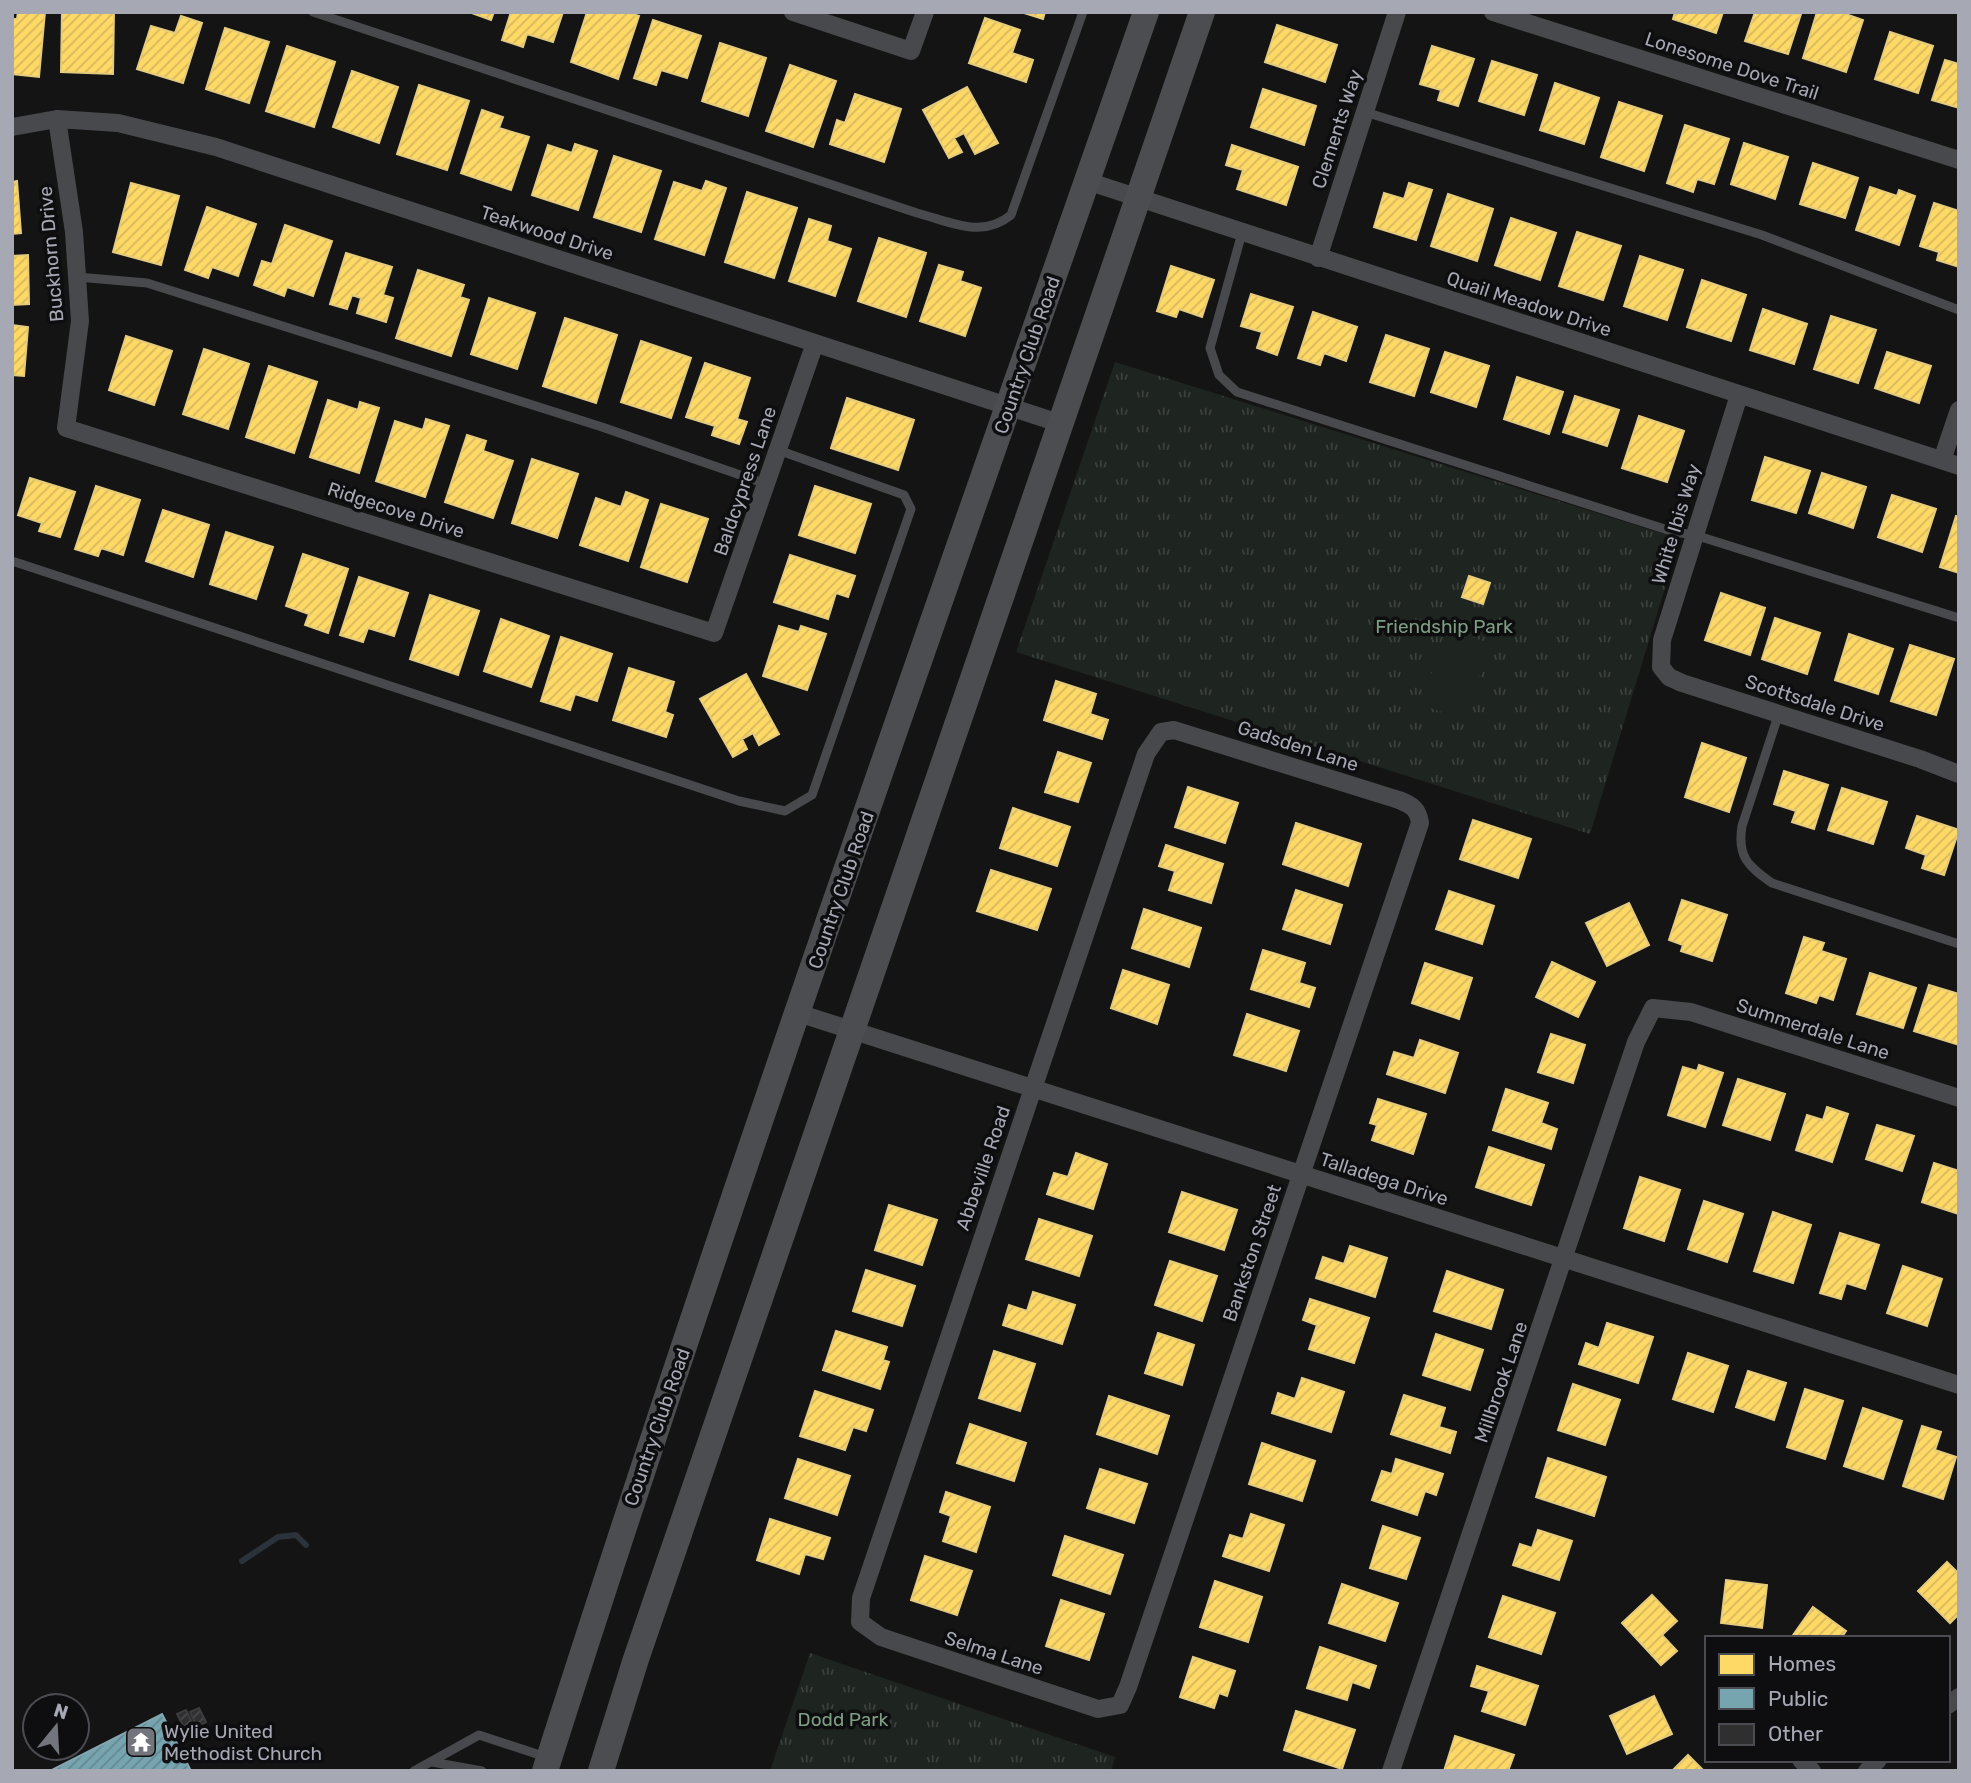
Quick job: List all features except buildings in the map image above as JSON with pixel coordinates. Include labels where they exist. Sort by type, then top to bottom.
[{"type":"main road","name":"Country Club Road","points":[[548,1767],[586,1639],[798,1013],[1146,12]]},
{"type":"main road","points":[[601,1771],[636,1659],[1202,12]]},
{"type":"street","points":[[793,12],[911,51],[925,12]]},
{"type":"street","name":"Clements Way","points":[[1318,258],[1396,12]]},
{"type":"street","name":"Lonesome Dove Trail","points":[[1493,12],[1959,160]]},
{"type":"street","name":"Teakwood Drive","points":[[12,127],[57,119],[118,123],[216,147],[1062,424]]},
{"type":"street","name":"Buckhorn Drive","points":[[57,119],[74,232],[80,321],[66,428]]},
{"type":"street","name":"Quail Meadow Drive","points":[[1087,181],[1951,463]]},
{"type":"street","name":"Baldcypress Lane","points":[[714,633],[815,343]]},
{"type":"street","name":"White Ibis Way","points":[[1661,667],[1662,640],[1739,395]]},
{"type":"street","points":[[1951,463],[1959,410]]},
{"type":"street","name":"Ridgecove Drive","points":[[66,428],[714,633]]},
{"type":"street","name":"Scottsdale Drive","points":[[1661,667],[1669,677],[1682,683],[1959,774]]},
{"type":"street","name":"Gadsden Lane","points":[[1161,732],[1187,732],[1399,800],[1419,813]]},
{"type":"street","name":"Abbeville Road","points":[[860,1622],[861,1598],[1032,1088],[1146,754],[1161,732]]},
{"type":"street","name":"Bankston Street","points":[[1120,1704],[1418,834],[1419,813]]},
{"type":"street","name":"Summerdale Lane","points":[[1653,1008],[1690,1012],[1959,1098]]},
{"type":"street","name":"Millbrook Lane","points":[[1391,1771],[1636,1042],[1653,1008]]},
{"type":"street","name":"Talladega Drive","points":[[798,1013],[1959,1385]]},
{"type":"street","name":"Selma Lane","points":[[860,1622],[881,1637],[1098,1709],[1120,1704]]},
{"type":"lane","points":[[313,12],[905,209],[976,228],[996,227],[1011,215],[1083,12]]},
{"type":"lane","points":[[1365,112],[1762,234],[1959,310]]},
{"type":"lane","points":[[1242,233],[1210,348],[1219,375],[1237,392],[1674,532],[1695,535],[1959,618]]},
{"type":"lane","points":[[77,276],[147,283],[602,427],[766,484]]},
{"type":"lane","points":[[12,561],[726,796],[785,811],[812,795],[911,509],[904,495],[778,450]]},
{"type":"lane","points":[[1779,713],[1742,826],[1739,845],[1750,867],[1772,883],[1959,944]]},
{"type":"lane","points":[[414,1771],[479,1735],[548,1767]]},
{"type":"lane","points":[[432,1762],[482,1771]]},
{"type":"green space","name":"Friendship Park","points":[[1115,362],[1680,539],[1590,834],[1016,652]]},
{"type":"green space","points":[[1446,629],[1490,643],[1466,720],[1421,705]]},
{"type":"green space","name":"Dodd Park","points":[[810,1653],[1115,1757],[1111,1771],[770,1771]]},
{"type":"waterway","points":[[242,1561],[278,1537],[296,1535],[306,1545]]},
{"type":"place","name":"Wylie United Methodist Church","points":[[141,1742]]}]
